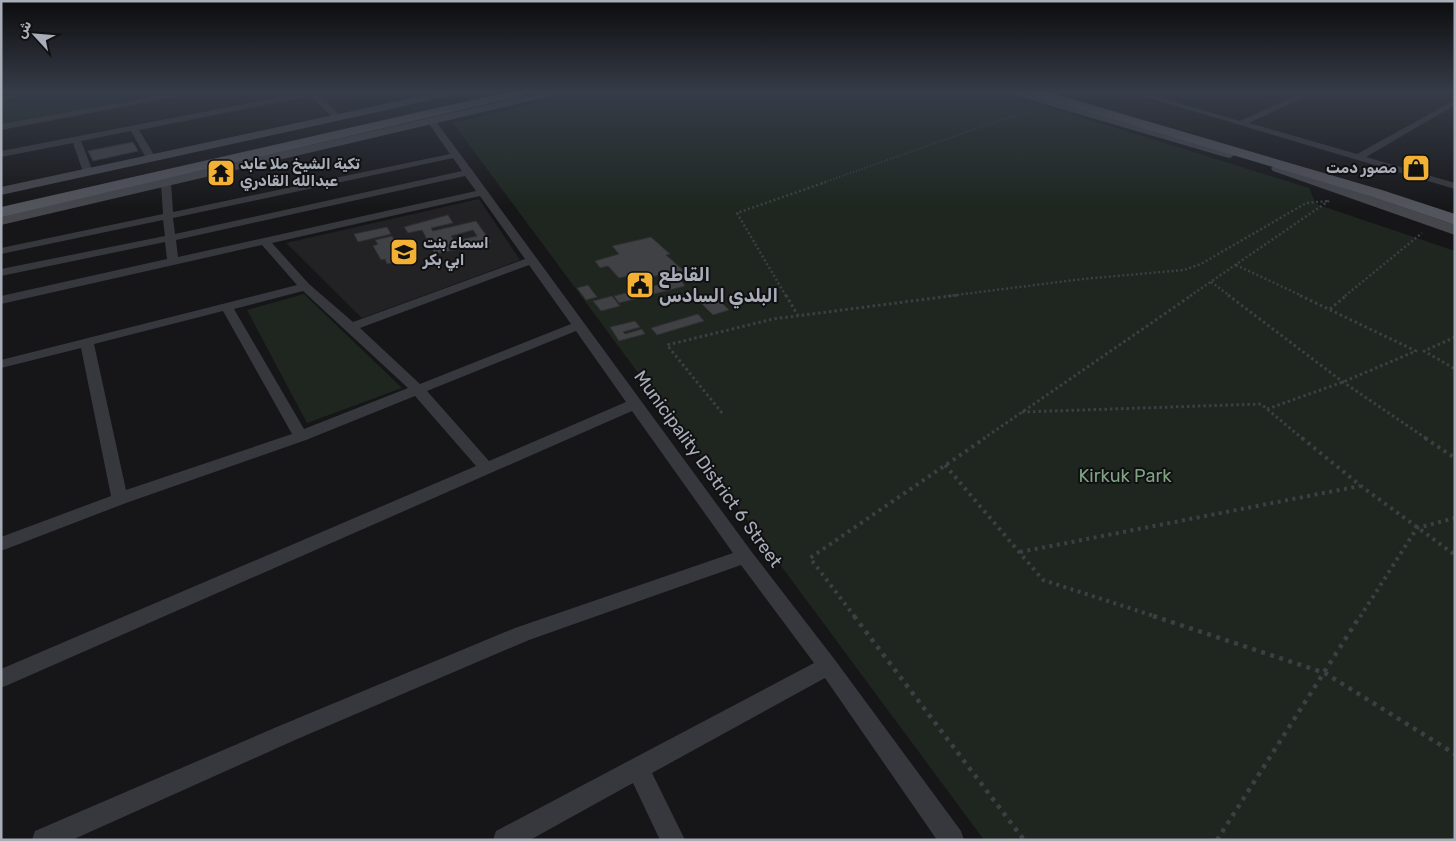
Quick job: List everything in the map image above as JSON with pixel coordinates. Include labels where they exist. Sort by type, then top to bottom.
[{"type":"main road","points":[[1,191],[152,158],[302,131]]},
{"type":"main road","points":[[1,212],[323,131]]},
{"type":"main road","points":[[1,221],[387,131]]},
{"type":"main road","points":[[1161,131],[1302,176],[1455,230]]},
{"type":"main road","points":[[1162,131],[1367,190],[1455,220]]},
{"type":"main road","points":[[1213,131],[1455,207]]},
{"type":"main road","points":[[1,199],[314,134]]},
{"type":"street","points":[[1,154],[118,131]]},
{"type":"street","points":[[136,131],[152,158]]},
{"type":"street","name":"Municipality District 6 Street","points":[[439,131],[745,556],[828,666],[952,840]]},
{"type":"street","points":[[1268,131],[1455,186]]},
{"type":"street","points":[[1359,157],[1404,131]]},
{"type":"street","points":[[76,140],[88,172]]},
{"type":"street","points":[[1,251],[456,155]]},
{"type":"street","points":[[1,273],[170,238],[468,172]]},
{"type":"street","points":[[166,183],[173,262]]},
{"type":"street","points":[[1,300],[483,192]]},
{"type":"street","points":[[264,241],[305,287],[418,390],[486,468]]},
{"type":"street","points":[[351,327],[533,260]]},
{"type":"street","points":[[1,364],[305,287]]},
{"type":"street","points":[[227,307],[301,436]]},
{"type":"street","points":[[1,544],[120,499],[301,436],[580,326]]},
{"type":"street","points":[[87,342],[120,499]]},
{"type":"street","points":[[1,679],[637,404]]},
{"type":"street","points":[[44,840],[287,733],[522,634],[745,556]]},
{"type":"street","points":[[505,840],[828,666]]},
{"type":"street","points":[[638,768],[673,840]]},
{"type":"path","points":[[798,316],[737,213],[968,131]]},
{"type":"path","points":[[1024,840],[810,558],[1343,191]]},
{"type":"path","points":[[722,413],[667,345],[773,319],[1082,280],[1184,270],[1201,264],[1306,203],[1329,201]]},
{"type":"path","points":[[1330,309],[1434,223]]},
{"type":"path","points":[[1235,265],[1416,351],[1342,382],[1267,410]]},
{"type":"path","points":[[1211,282],[1342,382],[1455,458]]},
{"type":"path","points":[[1455,338],[1424,351],[1455,369]]},
{"type":"path","points":[[1022,412],[1261,404],[1361,486],[1455,555]]},
{"type":"path","points":[[945,465],[1043,580],[1325,673],[1455,754]]},
{"type":"path","points":[[1020,552],[1361,486]]},
{"type":"path","points":[[1216,840],[1417,528],[1455,518]]},
{"type":"shaded area","name":"اسماء بنت ابي بكر","points":[[479,199],[520,260],[362,318],[286,243]]},
{"type":"green space","name":"Kirkuk Park","points":[[459,131],[1127,131],[1309,188],[1316,204],[1455,251],[1455,840],[984,840]]},
{"type":"green space","points":[[304,294],[402,388],[307,423],[247,310]]},
{"type":"building","points":[[133,142],[138,151],[93,161],[88,151]]},
{"type":"building","points":[[448,215],[453,223],[431,228],[433,231],[476,221],[491,242],[435,254],[422,230],[408,233],[404,227]],"holes":[[[473,230],[477,236],[455,241],[451,236]]]},
{"type":"building","points":[[387,227],[391,234],[358,242],[354,234]]},
{"type":"building","points":[[392,236],[405,260],[387,264],[385,259],[381,260],[373,246],[378,244],[375,240]]},
{"type":"building","points":[[651,237],[670,254],[666,255],[684,271],[672,275],[669,273],[647,278],[642,273],[619,278],[608,266],[600,268],[595,261],[619,254],[612,246]]},
{"type":"building","points":[[680,279],[685,286],[619,303],[614,296]]},
{"type":"building","points":[[588,285],[597,297],[586,300],[577,288]]},
{"type":"building","points":[[612,296],[620,306],[601,311],[593,301]]},
{"type":"building","points":[[715,296],[729,310],[713,315],[699,301]]},
{"type":"building","points":[[698,314],[704,321],[657,335],[651,328]]},
{"type":"building","points":[[635,321],[640,327],[623,332],[625,334],[642,329],[645,334],[619,341],[610,327]]},
{"type":"place","name":"مصور دمت","points":[[1416,168]]},
{"type":"place","name":"تكية الشيخ ملا عابد عبدالله القادري","points":[[221,173]]},
{"type":"place","name":"اسماء بنت ابي بكر","points":[[404,252]]},
{"type":"place","name":"القاطع البلدي السادس","points":[[640,285]]}]
